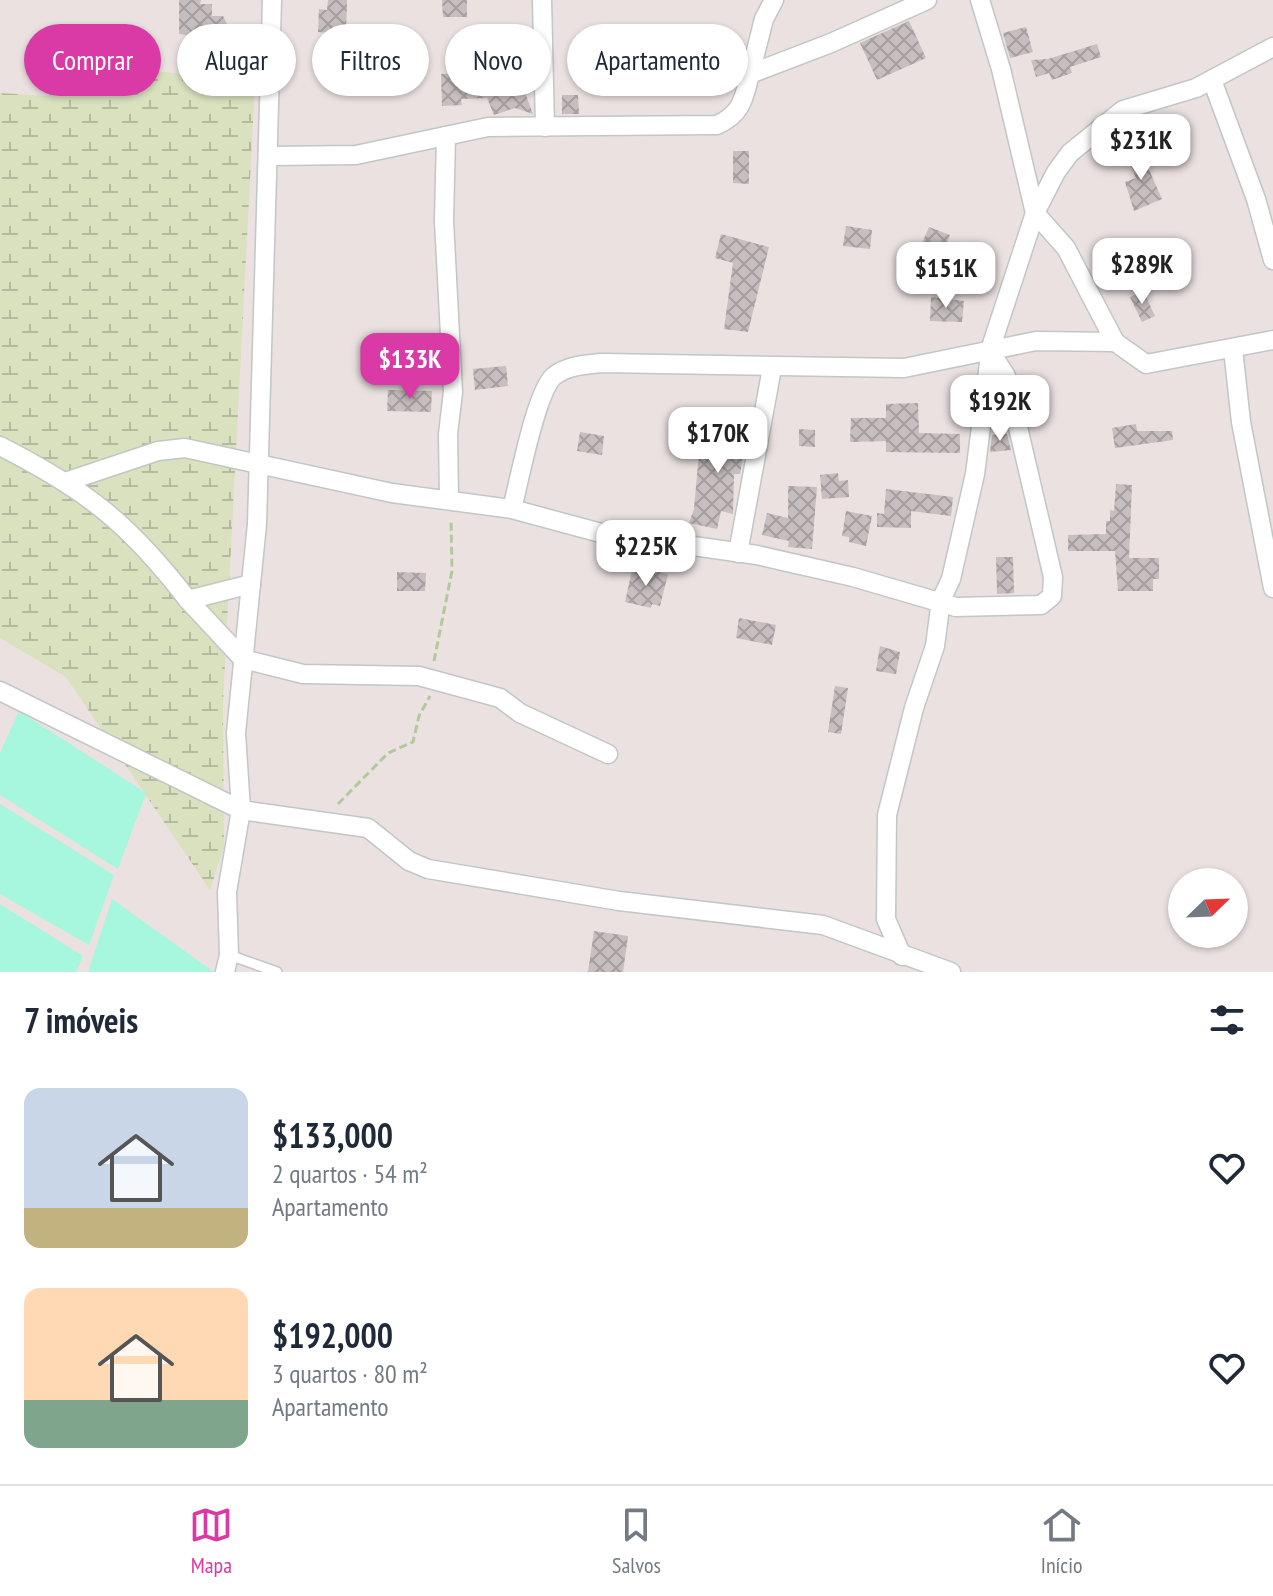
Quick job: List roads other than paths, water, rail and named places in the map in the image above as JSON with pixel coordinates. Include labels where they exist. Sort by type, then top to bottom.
[{"type":"street","points":[[227,963],[227,892],[241,810],[236,733],[251,584],[258,465],[270,156],[272,0]]},
{"type":"street","points":[[542,0],[545,127]]},
{"type":"street","points":[[270,156],[356,155],[488,127],[717,125],[741,108],[764,19],[774,0]]},
{"type":"street","points":[[750,74],[831,43],[927,0]]},
{"type":"street","points":[[980,0],[1001,69],[1035,213],[1066,248],[1115,342],[1146,364],[1273,340]]},
{"type":"street","points":[[902,956],[886,919],[887,815],[914,708],[935,646],[941,600],[951,579],[975,474],[992,351],[1035,213],[1056,172],[1084,139],[1133,105],[1196,88],[1273,47]]},
{"type":"street","points":[[1212,80],[1256,199],[1273,260]]},
{"type":"street","points":[[446,136],[444,221],[453,392],[448,434],[449,499]]},
{"type":"street","points":[[512,509],[541,395],[552,378],[572,366],[602,363],[904,368],[992,351],[1075,340],[1115,342]]},
{"type":"street","points":[[1233,349],[1241,422],[1273,588]]},
{"type":"street","points":[[68,481],[173,448],[392,493],[512,509],[601,533],[738,553],[941,600],[956,607],[1041,605],[1052,596],[1053,577],[1006,376],[992,351]]},
{"type":"street","points":[[738,553],[772,368]]},
{"type":"street","points":[[0,446],[68,481],[105,508],[147,549],[188,600],[243,659],[303,674],[419,676],[500,698],[520,713],[608,754]]},
{"type":"street","points":[[188,600],[251,584]]},
{"type":"street","points":[[0,691],[241,810],[368,828],[409,861],[428,869],[619,901],[823,925],[951,972]]},
{"type":"lane","points":[[227,963],[277,972]]}]
